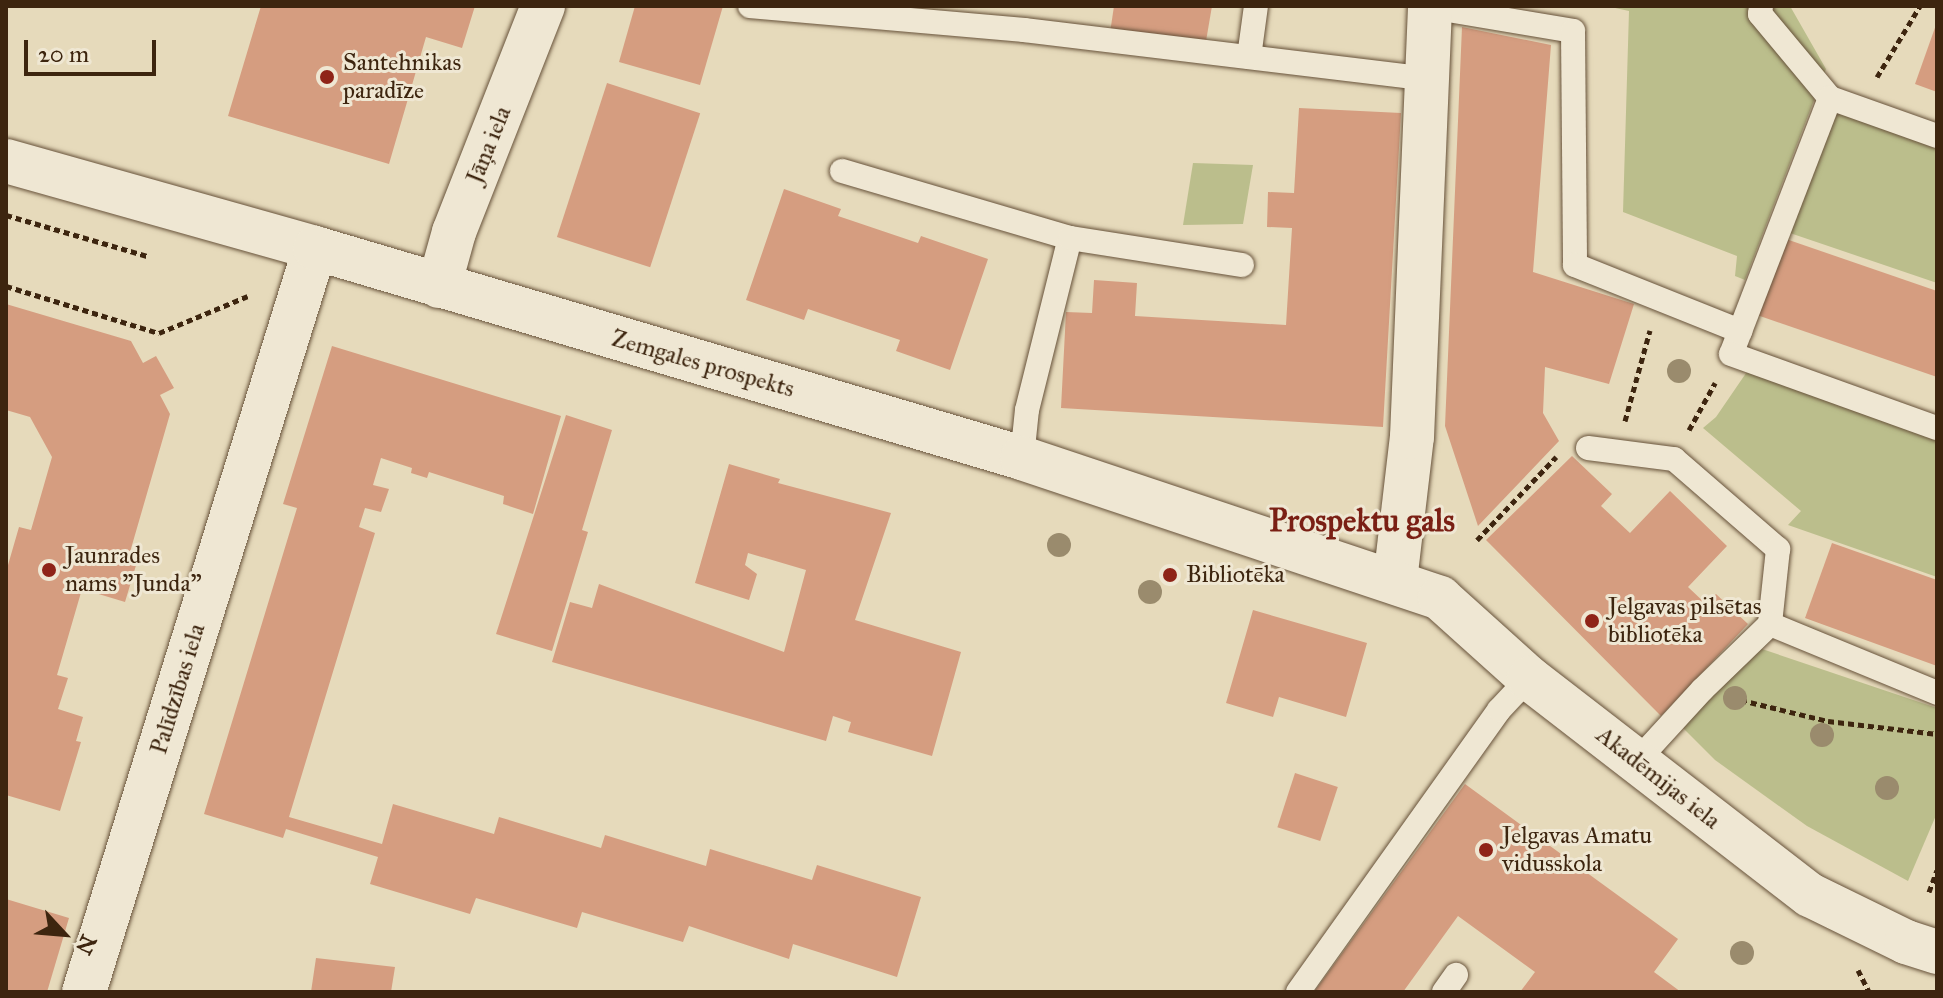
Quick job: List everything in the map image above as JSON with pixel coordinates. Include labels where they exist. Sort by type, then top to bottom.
[{"type":"main road","name":"Jāņa iela","points":[[439,286],[454,232],[543,6]]},
{"type":"main road","points":[[1395,581],[1412,437],[1430,6]]},
{"type":"main road","name":"Zemgales prospekts","points":[[6,161],[315,248],[1022,458],[1395,581]]},
{"type":"main road","name":"Palīdzības iela","points":[[84,992],[315,248]]},
{"type":"main road","name":"Akadēmijas iela","points":[[1395,581],[1440,598],[1529,678],[1810,895],[1906,942],[1937,952]]},
{"type":"lane","points":[[750,6],[1024,30],[1428,79]]},
{"type":"lane","points":[[1249,57],[1256,6]]},
{"type":"lane","points":[[1430,6],[1573,31],[1575,265],[1659,298],[1736,343],[1937,428]]},
{"type":"lane","points":[[1761,6],[1760,14],[1830,98],[1937,136]]},
{"type":"lane","points":[[1736,343],[1830,98]]},
{"type":"lane","points":[[842,171],[1070,238],[1242,265]]},
{"type":"lane","points":[[1022,458],[1027,410],[1070,238]]},
{"type":"lane","points":[[1588,448],[1674,459],[1778,549],[1770,624],[1702,690],[1636,762]]},
{"type":"lane","points":[[1770,624],[1937,693]]},
{"type":"lane","points":[[1298,992],[1499,710],[1529,678]]},
{"type":"path","points":[[1858,108],[1920,6]]},
{"type":"path","points":[[6,215],[147,256]]},
{"type":"path","points":[[6,286],[159,333],[248,296]]},
{"type":"path","points":[[1617,452],[1659,298]]},
{"type":"path","points":[[1674,459],[1736,343]]},
{"type":"path","points":[[1477,540],[1557,456],[1588,448]]},
{"type":"path","points":[[1702,690],[1828,721],[1937,734]]},
{"type":"path","points":[[1929,892],[1937,870]]},
{"type":"path","points":[[1856,966],[1869,992]]},
{"type":"green space","points":[[1606,6],[1790,6],[1826,69],[1745,280],[1735,276],[1737,256],[1623,212],[1629,11]]},
{"type":"green space","points":[[1838,101],[1937,136],[1937,283],[1787,232]]},
{"type":"green space","points":[[1193,163],[1253,165],[1243,224],[1183,225]]},
{"type":"green space","points":[[1755,360],[1937,425],[1937,577],[1788,525],[1801,511],[1703,428],[1716,417]]},
{"type":"green space","points":[[1759,648],[1937,708],[1937,813],[1908,881],[1807,826],[1715,760],[1681,726]]},
{"type":"building","name":"Santehnikas paradīze","points":[[261,6],[475,6],[462,48],[426,37],[389,164],[228,116]]},
{"type":"building","points":[[635,6],[723,6],[700,85],[619,62]]},
{"type":"building","points":[[1114,6],[1212,6],[1205,47],[1110,33]]},
{"type":"building","points":[[1937,22],[1937,92],[1915,84]]},
{"type":"building","points":[[1462,27],[1551,45],[1533,272],[1634,304],[1609,384],[1545,367],[1543,413],[1559,441],[1478,526],[1445,426]]},
{"type":"building","points":[[607,83],[700,113],[650,267],[557,237]]},
{"type":"building","points":[[1299,108],[1401,113],[1383,427],[1061,408],[1066,312],[1092,313],[1094,280],[1137,283],[1135,316],[1286,325],[1292,228],[1267,227],[1268,192],[1294,193]]},
{"type":"building","points":[[784,189],[841,209],[838,216],[918,243],[921,236],[988,259],[950,370],[896,351],[900,340],[808,309],[804,320],[746,300]]},
{"type":"building","points":[[1783,238],[1937,291],[1937,377],[1757,315]]},
{"type":"building","points":[[6,304],[131,341],[143,363],[156,356],[174,388],[160,395],[170,414],[128,559],[137,562],[125,602],[82,589],[57,675],[68,678],[58,709],[83,717],[76,741],[81,742],[60,811],[6,795],[6,572],[19,527],[31,530],[52,457],[30,417],[6,410]]},
{"type":"building","points":[[332,346],[561,416],[533,514],[503,504],[504,496],[429,472],[427,478],[411,473],[412,468],[381,458],[373,485],[389,489],[381,512],[365,508],[359,527],[375,533],[289,817],[382,844],[393,804],[494,834],[499,817],[601,848],[605,835],[706,866],[710,849],[812,880],[817,865],[921,897],[897,977],[793,944],[789,959],[689,926],[683,942],[582,912],[577,928],[476,898],[470,914],[370,884],[378,857],[286,829],[283,838],[204,814],[297,508],[283,504]]},
{"type":"building","points":[[566,415],[612,430],[582,530],[588,532],[552,651],[496,634]]},
{"type":"building","points":[[1572,456],[1612,494],[1601,506],[1630,533],[1670,491],[1727,546],[1688,587],[1706,604],[1716,594],[1748,624],[1661,716],[1486,540]]},
{"type":"building","points":[[729,464],[780,479],[778,483],[891,513],[855,620],[961,652],[932,756],[848,732],[851,722],[833,716],[826,741],[552,662],[570,602],[592,608],[599,584],[784,652],[806,570],[748,553],[745,565],[757,574],[749,600],[695,583]]},
{"type":"building","points":[[1832,543],[1937,580],[1937,666],[1805,618]]},
{"type":"building","points":[[1253,610],[1367,643],[1346,717],[1279,697],[1273,717],[1226,703]]},
{"type":"building","points":[[1295,773],[1338,787],[1320,841],[1277,827]]},
{"type":"building","name":"Jelgavas Amatu vidusskola","points":[[1465,784],[1678,939],[1654,972],[1681,992],[1520,992],[1535,972],[1458,916],[1403,992],[1314,992]]},
{"type":"building","points":[[6,899],[69,918],[47,992],[6,992]]},
{"type":"building","points":[[316,958],[395,967],[391,992],[311,992]]},
{"type":"place","name":"Santehnikas paradīze","points":[[327,77]]},
{"type":"place","name":"Jaunrades nams \"Junda\"","points":[[49,570]]},
{"type":"place","name":"Bibliotēka","points":[[1170,575]]},
{"type":"place","name":"Jelgavas pilsētas bibliotēka","points":[[1592,621]]},
{"type":"place","name":"Jelgavas Amatu vidusskola","points":[[1486,850]]},
{"type":"district","name":"Prospektu gals","points":[[1362,521]]}]
